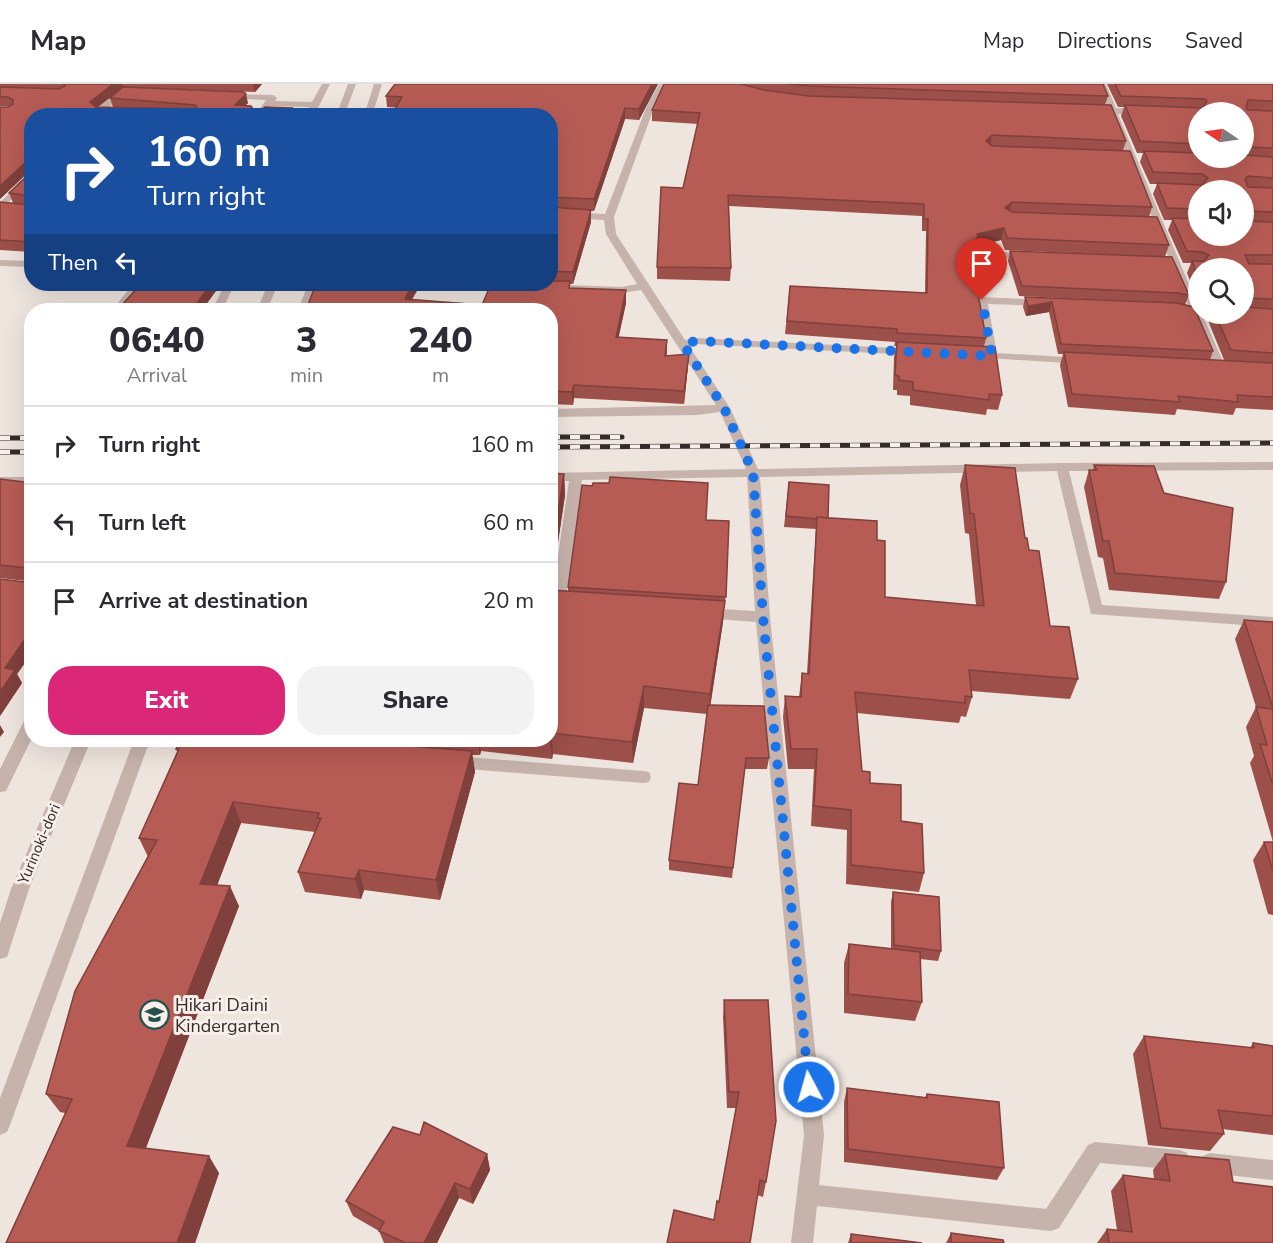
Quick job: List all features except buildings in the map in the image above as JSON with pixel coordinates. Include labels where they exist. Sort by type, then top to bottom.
[{"type":"street","points":[[313,108],[326,84]]},
{"type":"street","points":[[343,108],[352,84]]},
{"type":"street","points":[[370,108],[378,84]]},
{"type":"street","points":[[663,84],[638,137],[609,217],[611,234],[724,408],[753,472],[763,617],[814,1135],[802,1243]]},
{"type":"street","points":[[1102,84],[1131,158],[1150,189],[1188,292]]},
{"type":"street","points":[[103,108],[123,91],[135,92]]},
{"type":"street","points":[[216,95],[273,97],[314,105]]},
{"type":"street","points":[[265,108],[273,97]]},
{"type":"street","points":[[1091,110],[1156,113]]},
{"type":"street","points":[[1120,157],[1143,158]]},
{"type":"street","points":[[4,208],[24,184]]},
{"type":"street","points":[[558,214],[609,217]]},
{"type":"street","points":[[1147,224],[1163,225]]},
{"type":"street","points":[[975,254],[1034,256]]},
{"type":"street","points":[[1163,262],[1180,266]]},
{"type":"street","points":[[0,263],[24,264]]},
{"type":"street","points":[[563,288],[622,290],[644,286]]},
{"type":"street","points":[[123,303],[132,291]]},
{"type":"street","points":[[992,356],[982,300],[1061,303]]},
{"type":"street","points":[[1200,324],[1220,368]]},
{"type":"street","points":[[683,344],[696,341],[921,352]]},
{"type":"street","points":[[968,355],[1095,361]]},
{"type":"street","points":[[558,412],[697,411],[724,408]]},
{"type":"street","points":[[1062,467],[1096,610],[1273,622]]},
{"type":"street","points":[[558,477],[1062,467],[1273,467]]},
{"type":"street","points":[[559,604],[576,477]]},
{"type":"street","points":[[0,481],[24,481]]},
{"type":"street","points":[[683,612],[763,617]]},
{"type":"street","points":[[0,786],[24,737]]},
{"type":"street","name":"Yurinoki-dori","points":[[0,951],[20,889],[80,747]]},
{"type":"street","points":[[0,1125],[139,747]]},
{"type":"street","points":[[442,761],[643,777]]},
{"type":"street","points":[[809,1195],[1051,1220],[1095,1152],[1273,1170]]},
{"type":"railway","points":[[558,437],[622,437]]},
{"type":"railway","points":[[0,438],[24,438]]},
{"type":"railway","points":[[558,447],[1273,443]]},
{"type":"railway","points":[[0,452],[24,452]]},
{"type":"place","name":"Hikari Daini Kindergarten","points":[[154,1015]]},
{"type":"route","points":[[809,1087],[763,617],[753,472],[724,408],[683,344],[696,341],[992,356],[982,300]]}]
